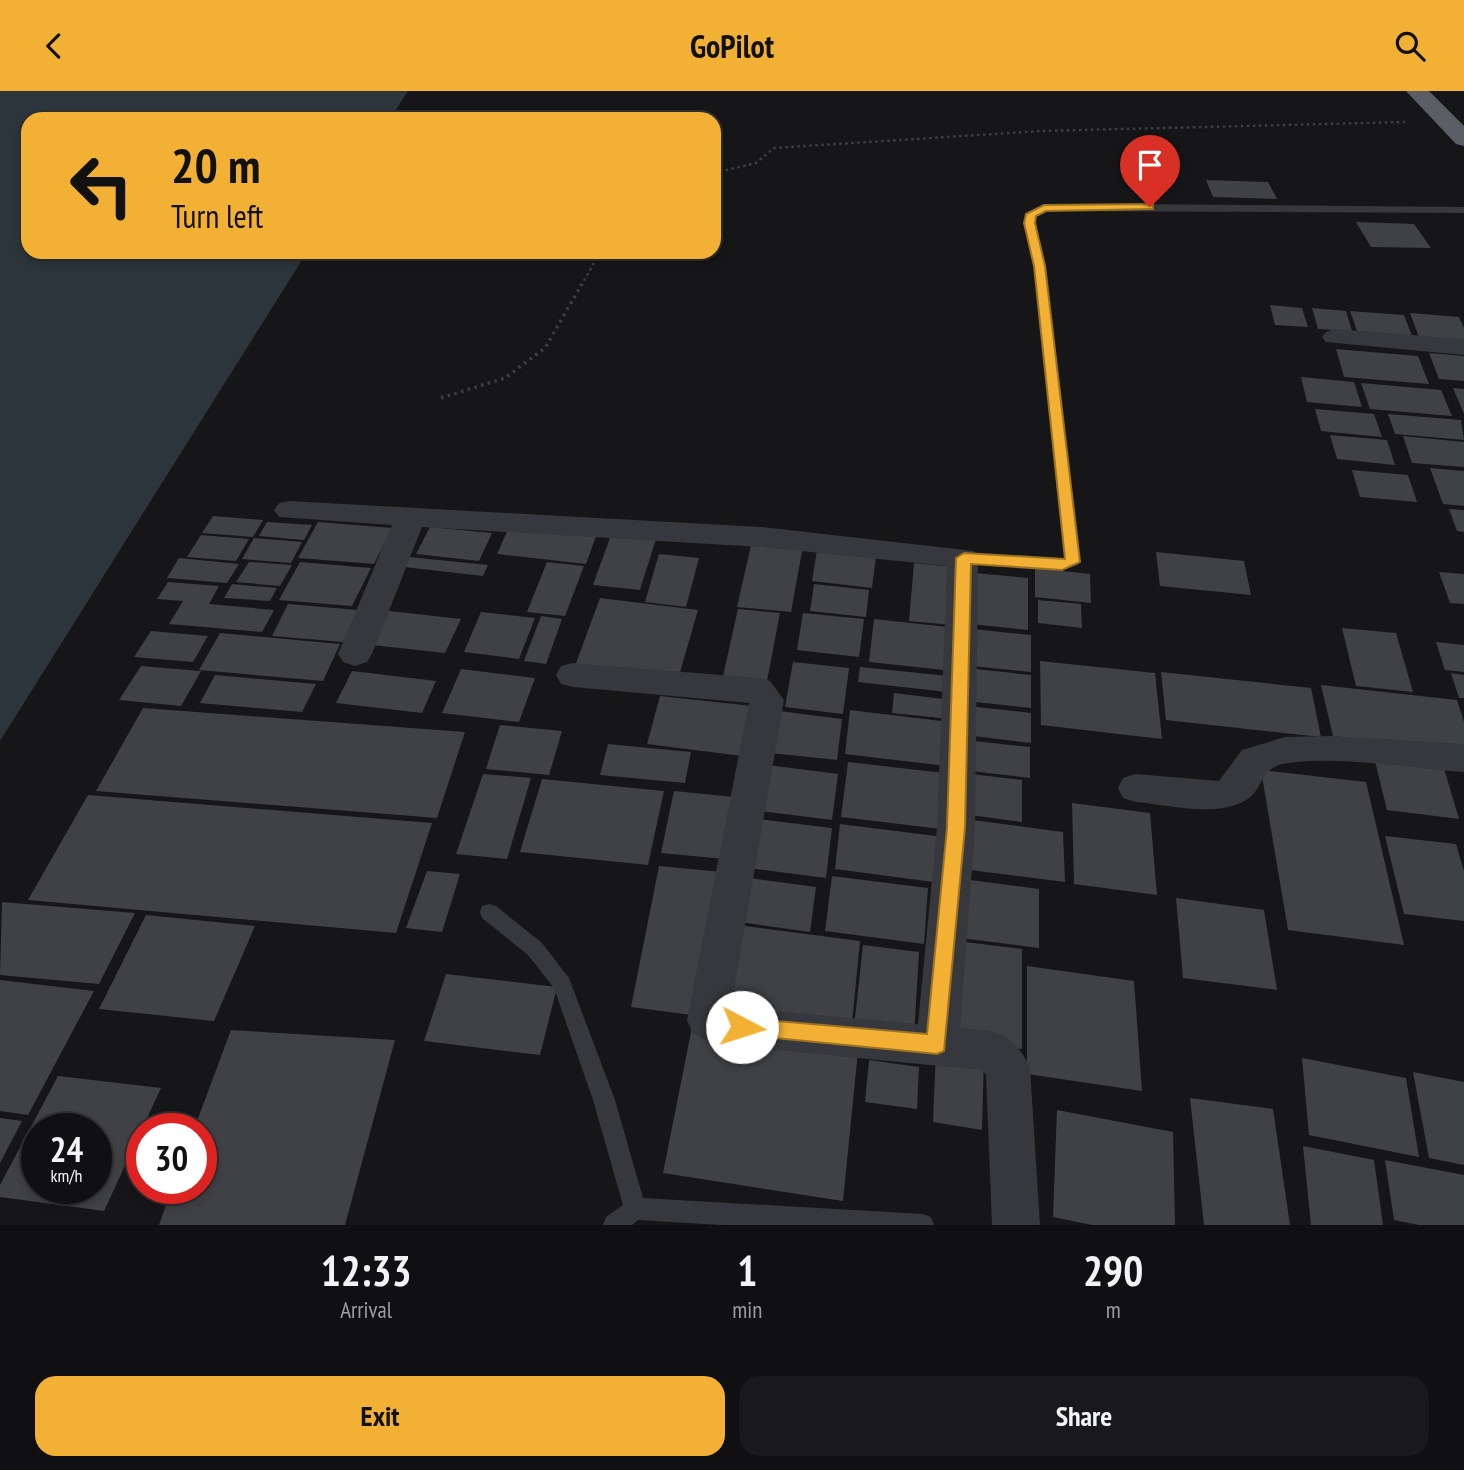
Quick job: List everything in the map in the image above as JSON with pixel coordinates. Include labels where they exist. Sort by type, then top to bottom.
[{"type":"highway","points":[[1417,91],[1464,139]]},
{"type":"street","points":[[1335,337],[1464,347]]},
{"type":"street","points":[[289,510],[761,537],[964,558],[956,828],[937,1045]]},
{"type":"street","points":[[355,654],[411,516]]},
{"type":"street","points":[[573,675],[758,690],[767,700],[708,1020],[714,1025],[994,1051],[1008,1068],[1016,1225]]},
{"type":"street","points":[[1136,788],[1221,795],[1236,789],[1255,760],[1285,750],[1344,749],[1464,758]]},
{"type":"lane","points":[[964,558],[1062,565],[1073,562],[1040,266],[1029,223],[1031,214],[1044,208],[1123,207],[1464,210]]},
{"type":"lane","points":[[489,912],[535,949],[562,984],[604,1100],[635,1209]]},
{"type":"lane","points":[[614,1225],[635,1209],[923,1225]]},
{"type":"path","points":[[721,171],[756,163],[774,148],[1041,131],[1448,121]]},
{"type":"path","points":[[441,398],[505,378],[545,348],[596,259]]},
{"type":"shaded area","points":[[0,91],[408,91],[394,112],[21,112],[21,259],[303,259],[0,741]]},
{"type":"building","points":[[1206,180],[1268,182],[1277,199],[1213,197]]},
{"type":"building","points":[[1356,222],[1414,224],[1431,248],[1371,247]]},
{"type":"building","points":[[1270,305],[1302,308],[1308,327],[1275,325]]},
{"type":"building","points":[[1312,308],[1346,311],[1352,331],[1318,329]]},
{"type":"building","points":[[1350,311],[1404,315],[1412,336],[1357,331]]},
{"type":"building","points":[[1410,313],[1459,317],[1464,328],[1464,343],[1420,340]]},
{"type":"building","points":[[1336,349],[1418,356],[1429,384],[1344,377]]},
{"type":"building","points":[[1429,353],[1464,356],[1464,381],[1439,379]]},
{"type":"building","points":[[1301,377],[1354,382],[1362,407],[1307,402]]},
{"type":"building","points":[[1361,383],[1441,390],[1452,416],[1370,409]]},
{"type":"building","points":[[1453,388],[1464,389],[1464,414]]},
{"type":"building","points":[[1315,409],[1374,414],[1382,437],[1321,431]]},
{"type":"building","points":[[1388,414],[1461,420],[1464,440],[1395,434]]},
{"type":"building","points":[[1330,435],[1387,440],[1395,465],[1337,459]]},
{"type":"building","points":[[1403,436],[1464,442],[1464,467],[1412,463]]},
{"type":"building","points":[[1430,468],[1464,471],[1464,506],[1443,504]]},
{"type":"building","points":[[1352,470],[1408,475],[1417,502],[1360,497]]},
{"type":"building","points":[[1449,509],[1464,510],[1464,532],[1457,531]]},
{"type":"building","points":[[213,516],[263,520],[253,537],[202,533]]},
{"type":"building","points":[[267,522],[312,525],[304,540],[259,536]]},
{"type":"building","points":[[318,522],[392,528],[374,564],[298,558]]},
{"type":"building","points":[[430,527],[492,533],[479,561],[416,554]]},
{"type":"building","points":[[509,527],[596,536],[586,564],[497,554]]},
{"type":"building","points":[[201,535],[249,539],[236,561],[187,557]]},
{"type":"building","points":[[611,535],[656,539],[640,590],[593,585]]},
{"type":"building","points":[[254,538],[302,542],[291,563],[242,559]]},
{"type":"building","points":[[752,541],[803,546],[791,612],[737,607]]},
{"type":"building","points":[[817,550],[876,556],[872,588],[812,581]]},
{"type":"building","points":[[1156,552],[1244,561],[1251,595],[1160,586]]},
{"type":"building","points":[[659,554],[699,558],[686,607],[645,602]]},
{"type":"building","points":[[409,557],[488,565],[483,576],[404,567]]},
{"type":"building","points":[[179,558],[239,564],[227,583],[167,578]]},
{"type":"building","points":[[249,562],[292,565],[280,586],[236,582]]},
{"type":"building","points":[[300,562],[371,568],[352,606],[279,600]]},
{"type":"building","points":[[547,562],[584,566],[565,616],[527,612]]},
{"type":"building","points":[[914,563],[955,567],[952,625],[909,621]]},
{"type":"building","points":[[1035,568],[1090,574],[1091,603],[1035,597]]},
{"type":"building","points":[[1439,572],[1464,574],[1464,604],[1450,603]]},
{"type":"building","points":[[974,573],[1028,578],[1028,630],[972,624]]},
{"type":"building","points":[[168,582],[219,586],[209,604],[274,610],[262,632],[169,624],[183,601],[157,599]]},
{"type":"building","points":[[232,584],[277,588],[270,601],[224,598]]},
{"type":"building","points":[[814,584],[869,590],[866,617],[810,611]]},
{"type":"building","points":[[600,598],[698,610],[678,679],[575,666]]},
{"type":"building","points":[[1038,600],[1081,604],[1082,628],[1038,623]]},
{"type":"building","points":[[288,604],[358,610],[343,642],[272,636]]},
{"type":"building","points":[[738,609],[780,613],[767,681],[723,676]]},
{"type":"building","points":[[389,611],[461,619],[445,653],[372,645]]},
{"type":"building","points":[[481,612],[535,618],[519,659],[464,652]]},
{"type":"building","points":[[803,613],[864,619],[859,657],[797,650]]},
{"type":"building","points":[[541,616],[562,619],[546,664],[524,661]]},
{"type":"building","points":[[874,619],[957,628],[954,671],[869,662]]},
{"type":"building","points":[[964,628],[1031,635],[1031,672],[962,665]]},
{"type":"building","points":[[1342,628],[1396,633],[1413,692],[1356,686]]},
{"type":"building","points":[[151,631],[208,636],[193,662],[134,657]]},
{"type":"building","points":[[220,633],[340,644],[323,681],[199,670]]},
{"type":"building","points":[[1436,642],[1464,645],[1464,672],[1445,670]]},
{"type":"building","points":[[1040,661],[1155,673],[1162,739],[1041,725]]},
{"type":"building","points":[[793,662],[849,668],[843,714],[785,707]]},
{"type":"building","points":[[141,666],[201,671],[181,706],[119,700]]},
{"type":"building","points":[[860,667],[948,676],[947,692],[858,682]]},
{"type":"building","points":[[966,668],[1031,675],[1031,708],[965,701]]},
{"type":"building","points":[[461,669],[535,678],[519,722],[442,713]]},
{"type":"building","points":[[352,671],[436,681],[422,713],[336,703]]},
{"type":"building","points":[[1161,672],[1311,688],[1321,737],[1166,720]]},
{"type":"building","points":[[1451,673],[1464,675],[1464,698],[1459,698]]},
{"type":"building","points":[[215,675],[316,684],[302,712],[200,703]]},
{"type":"building","points":[[1321,685],[1457,700],[1464,722],[1464,751],[1333,736]]},
{"type":"building","points":[[894,693],[951,700],[950,719],[892,713]]},
{"type":"building","points":[[660,696],[752,706],[742,756],[647,744]]},
{"type":"building","points":[[967,706],[1031,713],[1031,743],[966,735]]},
{"type":"building","points":[[143,708],[465,732],[437,818],[96,791]]},
{"type":"building","points":[[850,710],[949,722],[946,766],[845,754]]},
{"type":"building","points":[[779,711],[842,719],[837,760],[771,753]]},
{"type":"building","points":[[500,725],[562,731],[549,775],[486,769]]},
{"type":"building","points":[[964,740],[1030,747],[1030,778],[962,770]]},
{"type":"building","points":[[608,744],[691,752],[685,783],[600,775]]},
{"type":"building","points":[[1374,757],[1443,765],[1459,819],[1387,810]]},
{"type":"building","points":[[848,762],[944,773],[941,829],[841,817]]},
{"type":"building","points":[[768,765],[838,774],[832,820],[759,811]]},
{"type":"building","points":[[1261,770],[1366,782],[1404,945],[1288,930]]},
{"type":"building","points":[[483,774],[531,778],[507,859],[456,854]]},
{"type":"building","points":[[971,774],[1022,780],[1022,822],[970,815]]},
{"type":"building","points":[[542,779],[664,791],[648,865],[520,852]]},
{"type":"building","points":[[674,791],[734,797],[724,859],[661,853]]},
{"type":"building","points":[[88,795],[432,823],[396,933],[28,900]]},
{"type":"building","points":[[1072,803],[1150,813],[1157,895],[1074,884]]},
{"type":"building","points":[[758,819],[832,828],[826,878],[749,868]]},
{"type":"building","points":[[964,819],[1063,832],[1065,882],[962,869]]},
{"type":"building","points":[[840,824],[944,837],[941,883],[835,869]]},
{"type":"building","points":[[1385,836],[1456,844],[1464,871],[1464,921],[1404,914]]},
{"type":"building","points":[[659,866],[722,872],[699,1016],[631,1007]]},
{"type":"building","points":[[427,871],[460,874],[442,932],[406,928]]},
{"type":"building","points":[[832,876],[928,888],[924,944],[825,931]]},
{"type":"building","points":[[741,877],[816,887],[810,932],[733,921]]},
{"type":"building","points":[[962,879],[1039,889],[1039,948],[960,938]]},
{"type":"building","points":[[1176,898],[1264,910],[1277,990],[1183,978]]},
{"type":"building","points":[[2,902],[135,913],[99,984],[0,975]]},
{"type":"building","points":[[146,915],[255,926],[214,1021],[99,1009]]},
{"type":"building","points":[[730,924],[860,941],[851,1033],[713,1014]]},
{"type":"building","points":[[949,940],[1022,949],[1022,1049],[944,1038]]},
{"type":"building","points":[[863,945],[919,952],[914,1036],[854,1027]]},
{"type":"building","points":[[1027,966],[1134,981],[1142,1091],[1027,1074]]},
{"type":"building","points":[[446,974],[557,987],[540,1055],[424,1041]]},
{"type":"building","points":[[0,980],[94,991],[29,1113],[0,1111]]},
{"type":"building","points":[[692,1027],[858,1051],[843,1201],[663,1173]]},
{"type":"building","points":[[231,1030],[395,1040],[345,1225],[159,1225],[166,1204],[217,1204],[217,1113],[200,1113]]},
{"type":"building","points":[[936,1049],[984,1056],[982,1130],[933,1122]]},
{"type":"building","points":[[1302,1058],[1406,1078],[1419,1157],[1309,1135]]},
{"type":"building","points":[[869,1060],[919,1067],[917,1109],[865,1102]]},
{"type":"building","points":[[1413,1072],[1464,1082],[1464,1165],[1429,1158]]},
{"type":"building","points":[[58,1076],[161,1088],[149,1113],[126,1113],[126,1164],[112,1194],[112,1113],[38,1113]]},
{"type":"building","points":[[1190,1098],[1273,1109],[1290,1225],[1204,1225]]},
{"type":"building","points":[[1057,1110],[1173,1132],[1175,1225],[1092,1225],[1053,1217]]},
{"type":"building","points":[[0,1118],[21,1121],[21,1123],[0,1163]]},
{"type":"building","points":[[21,1146],[21,1200],[0,1197],[0,1185]]},
{"type":"building","points":[[1303,1146],[1374,1160],[1383,1225],[1311,1225]]},
{"type":"building","points":[[1385,1160],[1464,1175],[1464,1225],[1419,1225],[1394,1220]]},
{"type":"building","points":[[52,1204],[107,1204],[104,1211]]},
{"type":"route","points":[[742,1027],[937,1045],[956,828],[964,558],[1062,565],[1073,562],[1040,266],[1029,223],[1031,214],[1044,208],[1150,207]]}]
